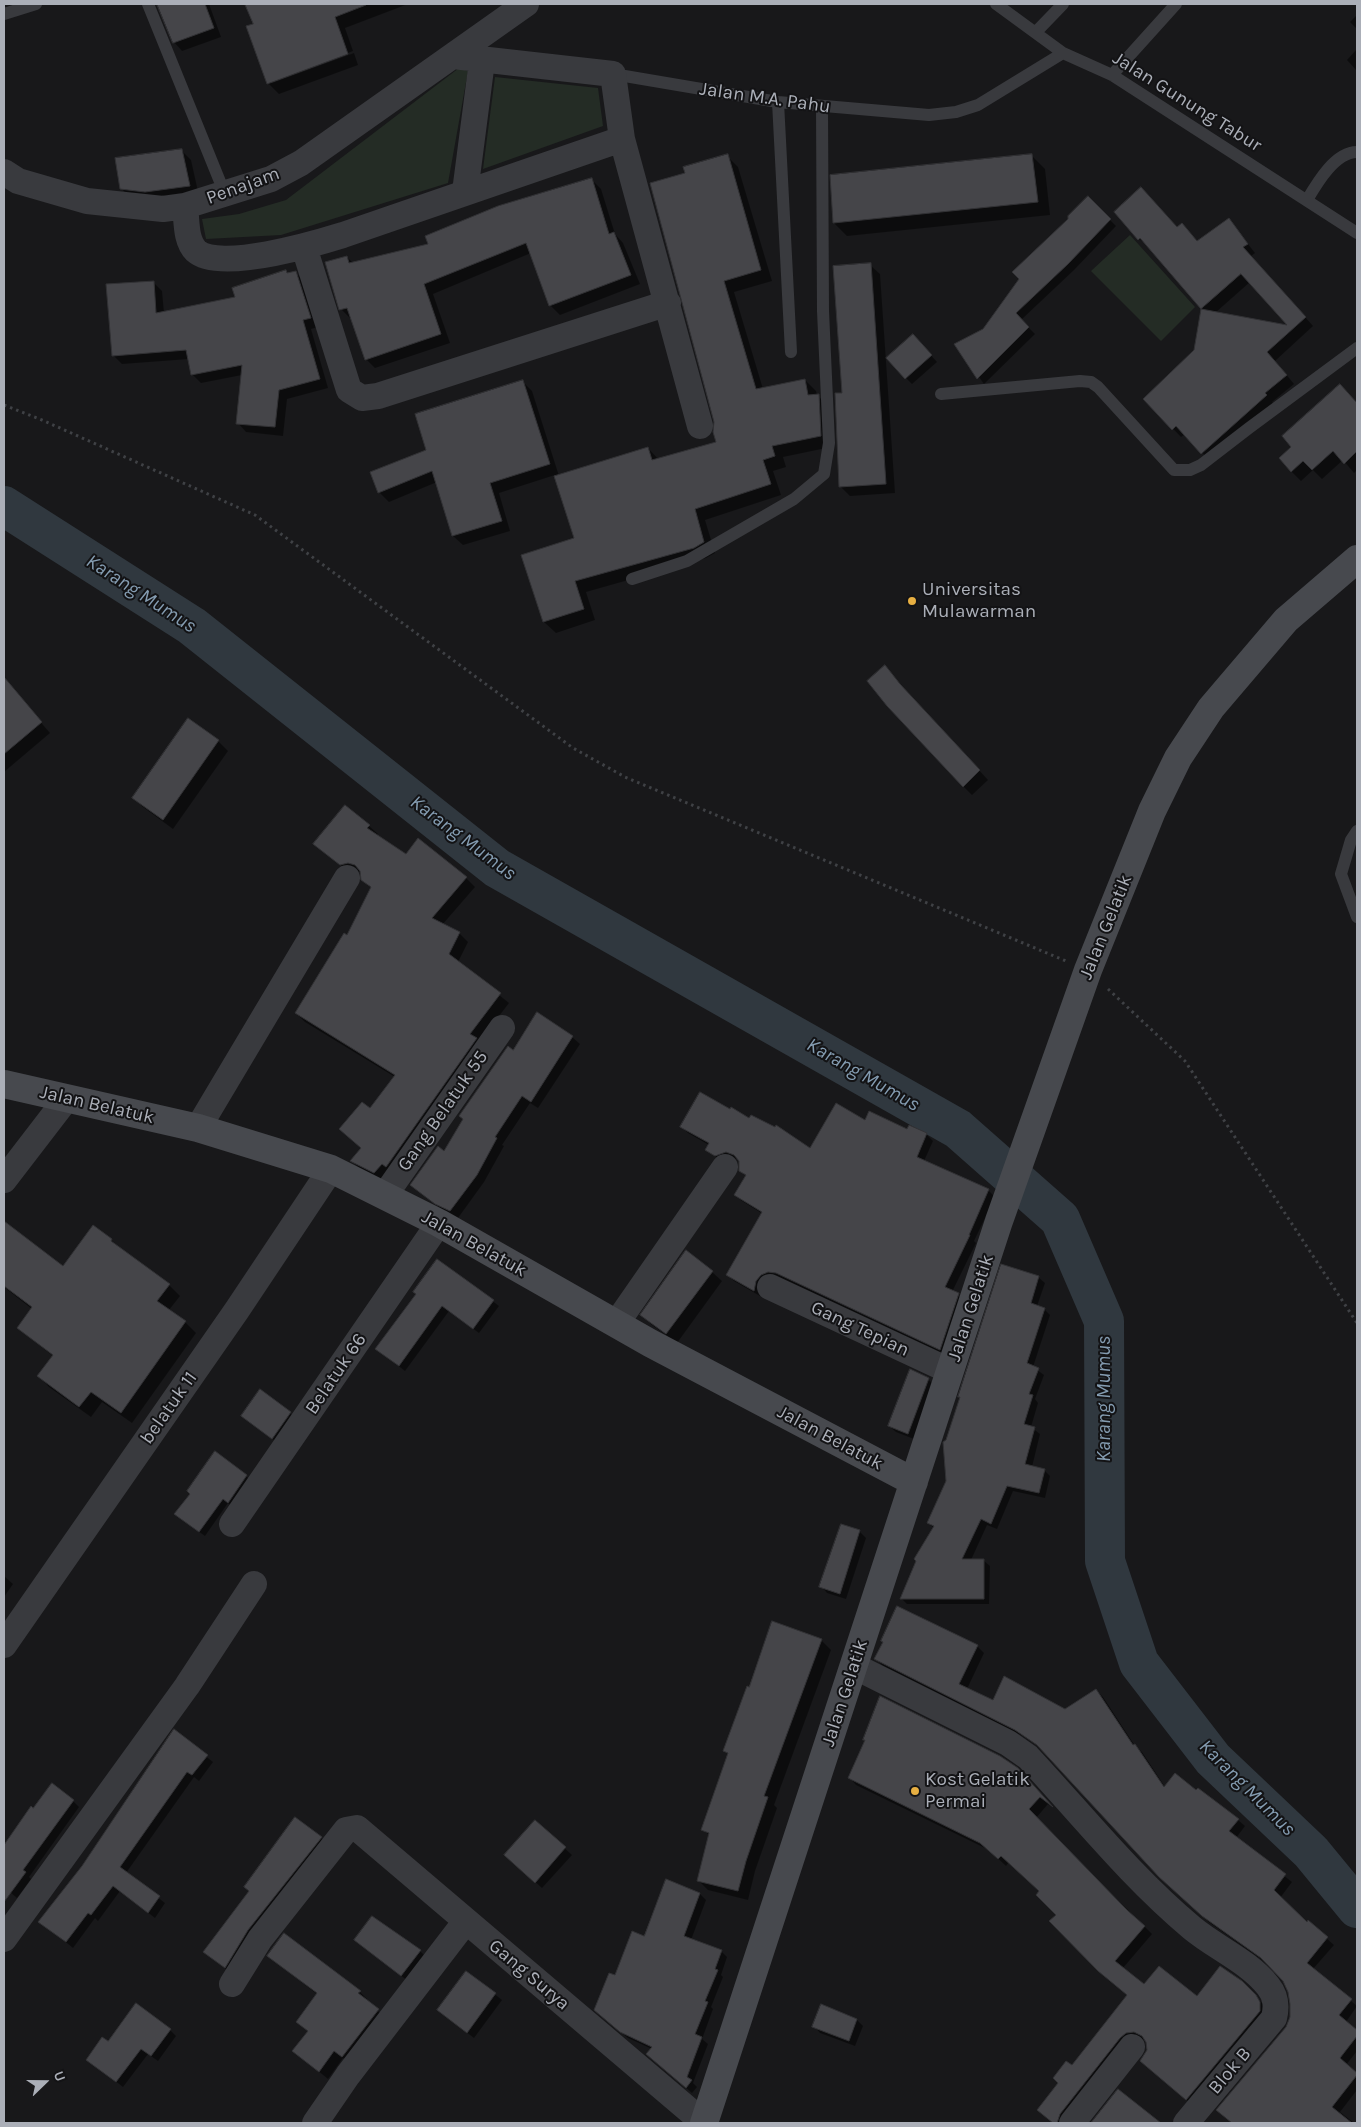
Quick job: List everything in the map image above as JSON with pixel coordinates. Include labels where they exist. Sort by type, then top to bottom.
[{"type":"street","name":"Penajam","points":[[4,172],[18,180],[87,201],[163,209],[185,206],[225,194],[270,179],[301,163],[526,4]]},
{"type":"street","name":"Jalan M.A. Pahu","points":[[453,56],[482,61],[613,74]]},
{"type":"street","points":[[465,192],[482,61]]},
{"type":"street","points":[[613,74],[622,138],[668,302],[700,426]]},
{"type":"street","points":[[185,206],[189,241],[195,250],[207,258],[244,258],[304,247],[622,138]]},
{"type":"street","points":[[304,247],[349,390],[362,398],[378,396],[668,302]]},
{"type":"street","name":"Jalan Gelatik","points":[[704,2123],[999,1221],[1088,970],[1152,811],[1182,751],[1211,708],[1286,620],[1357,559]]},
{"type":"street","points":[[198,1128],[347,878]]},
{"type":"street","name":"Gang Belatuk 55","points":[[385,1195],[502,1028]]},
{"type":"street","name":"Jalan Belatuk","points":[[4,1084],[198,1128],[331,1169],[439,1223],[616,1324],[914,1482]]},
{"type":"street","points":[[4,1180],[66,1098]]},
{"type":"street","points":[[616,1324],[725,1167]]},
{"type":"street","name":"belatuk 11","points":[[4,1645],[237,1310],[331,1169]]},
{"type":"street","name":"Belatuk 66","points":[[232,1524],[439,1223]]},
{"type":"street","name":"Gang Tepian","points":[[770,1287],[950,1371]]},
{"type":"street","points":[[4,1939],[187,1686],[254,1584]]},
{"type":"street","name":"Blok B","points":[[854,1666],[1008,1744],[1028,1757],[1080,1817],[1137,1877],[1193,1928],[1257,1975],[1268,1986],[1277,2007],[1274,2018],[1186,2123]]},
{"type":"street","name":"Gang Surya","points":[[232,1984],[260,1939],[346,1830],[354,1827],[704,2123]]},
{"type":"street","points":[[315,2123],[348,2075],[466,1921]]},
{"type":"street","points":[[1072,2123],[1132,2047]]},
{"type":"lane","points":[[4,14],[36,4]]},
{"type":"lane","points":[[148,4],[225,194]]},
{"type":"lane","name":"Jalan Gunung Tabur","points":[[996,4],[1063,53],[1112,75],[1357,233]]},
{"type":"lane","points":[[1036,32],[1063,4]]},
{"type":"lane","points":[[1112,75],[1176,4]]},
{"type":"lane","name":"Jalan M.A. Pahu","points":[[613,74],[778,102],[929,115],[956,112],[978,105],[1063,53]]},
{"type":"lane","points":[[778,102],[791,352]]},
{"type":"lane","points":[[632,579],[686,561],[794,499],[824,474],[829,443],[823,311],[822,107]]},
{"type":"lane","points":[[1307,200],[1317,184],[1339,160],[1351,152],[1357,152]]},
{"type":"lane","points":[[941,394],[1080,381],[1091,382],[1098,387],[1174,470],[1190,470],[1218,453],[1248,428],[1357,348]]},
{"type":"lane","points":[[1357,831],[1351,840],[1341,874],[1357,917]]},
{"type":"path","points":[[4,406],[42,420],[255,515],[573,748],[625,777],[1088,970],[1185,1061],[1357,1323]]},
{"type":"shaded area","points":[[459,68],[468,71],[448,183],[281,235],[206,239],[202,219],[239,214],[286,200]]},
{"type":"shaded area","points":[[495,77],[598,88],[603,126],[483,169]]},
{"type":"shaded area","points":[[1130,235],[1195,307],[1161,341],[1091,271]]},
{"type":"building","points":[[157,4],[205,4],[214,28],[173,43]]},
{"type":"building","points":[[245,4],[366,5],[335,17],[348,54],[267,84],[246,26],[253,24]]},
{"type":"building","points":[[182,149],[190,186],[145,192],[120,189],[115,158]]},
{"type":"building","points":[[728,154],[761,270],[724,281],[756,389],[805,379],[808,395],[819,394],[821,436],[772,446],[775,456],[763,460],[771,484],[695,509],[704,542],[694,548],[575,581],[584,609],[543,622],[521,555],[574,538],[554,476],[648,447],[652,460],[716,442],[713,432],[714,422],[650,183],[685,173],[683,167]]},
{"type":"building","points":[[1032,154],[1038,202],[833,223],[830,175]]},
{"type":"building","points":[[592,178],[609,234],[614,232],[631,275],[549,306],[526,243],[424,284],[441,334],[365,360],[347,308],[339,310],[325,262],[347,256],[349,263],[428,244],[425,236],[498,206]]},
{"type":"building","points":[[1141,187],[1177,227],[1182,223],[1197,241],[1229,218],[1248,244],[1243,247],[1306,317],[1267,352],[1287,375],[1265,393],[1267,395],[1201,454],[1176,426],[1172,430],[1143,399],[1194,350],[1201,309],[1140,238],[1138,240],[1114,212]],"holes":[[[1241,274],[1287,325],[1201,309]]]},
{"type":"building","points":[[1088,196],[1111,219],[1068,264],[1016,313],[1029,327],[977,379],[954,344],[983,329],[1019,279],[1012,272],[1068,219],[1068,216]]},
{"type":"building","points":[[871,263],[886,484],[839,487],[835,393],[842,393],[833,266]]},
{"type":"building","points":[[286,270],[287,273],[296,271],[311,318],[303,320],[320,379],[279,390],[275,427],[236,424],[242,365],[191,375],[186,350],[112,356],[106,284],[154,281],[156,313],[235,297],[232,288]]},
{"type":"building","points":[[913,334],[932,355],[905,379],[886,358]]},
{"type":"building","points":[[523,380],[550,464],[490,483],[502,521],[452,536],[432,471],[378,493],[370,472],[426,450],[415,414]]},
{"type":"building","points":[[1340,384],[1357,403],[1357,451],[1344,464],[1333,451],[1312,470],[1303,461],[1291,472],[1279,458],[1291,447],[1282,436]]},
{"type":"building","points":[[885,665],[900,684],[980,770],[963,787],[887,706],[867,681]]},
{"type":"building","points":[[4,677],[42,722],[4,754]]},
{"type":"building","points":[[188,718],[219,740],[163,820],[132,798]]},
{"type":"building","points":[[345,805],[370,825],[367,828],[406,854],[418,838],[467,877],[432,918],[460,932],[449,954],[501,993],[470,1034],[477,1038],[386,1167],[382,1164],[374,1173],[350,1161],[361,1148],[339,1129],[362,1102],[370,1108],[395,1075],[295,1013],[344,933],[347,935],[371,887],[361,880],[360,871],[355,865],[348,863],[340,865],[313,844]]},
{"type":"building","points":[[537,1012],[573,1036],[531,1102],[522,1096],[495,1137],[497,1138],[477,1175],[450,1211],[435,1204],[410,1185],[438,1146],[444,1151],[463,1119],[459,1116],[508,1046],[513,1050]]},
{"type":"building","points":[[700,1092],[749,1118],[751,1115],[775,1127],[776,1125],[810,1148],[836,1103],[865,1120],[869,1111],[907,1129],[909,1125],[927,1133],[917,1157],[989,1189],[970,1235],[945,1287],[959,1293],[940,1350],[776,1273],[768,1272],[761,1275],[756,1281],[754,1291],[726,1275],[762,1212],[734,1195],[746,1175],[739,1171],[739,1161],[734,1155],[726,1152],[715,1156],[705,1150],[709,1143],[680,1127]]},
{"type":"building","points":[[4,1221],[63,1266],[93,1225],[112,1239],[111,1241],[170,1284],[157,1301],[186,1321],[121,1413],[91,1392],[79,1407],[37,1376],[53,1355],[17,1328],[32,1307],[4,1286]]},
{"type":"building","points":[[686,1250],[713,1271],[666,1334],[640,1315]]},
{"type":"building","points":[[437,1259],[494,1300],[473,1329],[442,1306],[399,1366],[375,1349],[416,1294],[413,1292]]},
{"type":"building","points":[[1001,1264],[1039,1276],[1031,1303],[1045,1308],[1027,1363],[1039,1368],[1029,1394],[1033,1395],[1024,1424],[1035,1427],[1025,1464],[1045,1469],[1039,1493],[1007,1486],[991,1524],[981,1519],[962,1559],[984,1559],[984,1599],[900,1599],[916,1561],[914,1559],[934,1526],[927,1523],[946,1481],[943,1442],[946,1440]]},
{"type":"building","points":[[910,1369],[929,1378],[908,1434],[888,1426]]},
{"type":"building","points":[[260,1389],[291,1412],[272,1439],[241,1416]]},
{"type":"building","points":[[215,1451],[247,1475],[228,1503],[223,1499],[199,1532],[174,1514],[190,1494],[187,1491]]},
{"type":"building","points":[[841,1524],[860,1530],[840,1594],[819,1587]]},
{"type":"building","points":[[897,1606],[978,1645],[959,1684],[993,1700],[1004,1676],[1065,1709],[1096,1689],[1133,1745],[1135,1744],[1164,1787],[1175,1773],[1196,1790],[1198,1788],[1239,1819],[1229,1831],[1286,1874],[1274,1890],[1307,1922],[1308,1920],[1328,1937],[1307,1963],[1352,1999],[1339,2015],[1357,2030],[1357,2036],[1340,2058],[1357,2075],[1332,2107],[1352,2123],[1232,2123],[1216,2110],[1286,2027],[1290,2017],[1290,2004],[1288,1992],[1283,1981],[1261,1958],[1202,1916],[1159,1877],[1037,1745],[1015,1730],[874,1659]]},
{"type":"building","points":[[772,1621],[822,1639],[764,1796],[768,1797],[738,1891],[697,1881],[709,1833],[701,1830],[728,1753],[723,1751],[747,1686],[749,1687]]},
{"type":"building","points":[[880,1696],[1000,1756],[1018,1768],[1053,1807],[1040,1797],[1029,1809],[1127,1910],[1145,1926],[1115,1961],[1144,1984],[1159,1966],[1197,1996],[1220,1966],[1242,1981],[1256,1995],[1260,2002],[1260,2011],[1186,2100],[1140,2061],[1147,2050],[1146,2042],[1142,2036],[1134,2032],[1126,2033],[1120,2038],[1060,2114],[1057,2123],[1053,2123],[1037,2110],[1058,2083],[1053,2078],[1066,2061],[1072,2065],[1127,1995],[1098,1971],[1049,1921],[1056,1915],[1036,1895],[1039,1891],[1001,1856],[998,1859],[980,1843],[848,1778],[865,1740],[863,1740]]},
{"type":"building","points":[[174,1729],[208,1755],[192,1775],[187,1772],[120,1867],[160,1896],[148,1913],[113,1886],[91,1915],[88,1913],[66,1942],[38,1922],[82,1866]]},
{"type":"building","points":[[52,1783],[74,1800],[23,1870],[26,1872],[4,1902],[4,1845],[31,1806],[33,1808]]},
{"type":"building","points":[[295,1817],[322,1837],[248,1930],[225,1968],[203,1952],[249,1891],[244,1887]]},
{"type":"building","points":[[535,1820],[566,1847],[535,1883],[504,1855]]},
{"type":"building","points":[[666,1879],[700,1893],[684,1936],[722,1950],[715,1969],[718,1970],[705,2001],[708,2002],[695,2034],[702,2037],[687,2077],[692,2080],[686,2088],[646,2054],[652,2047],[620,2032],[594,2010],[609,1973],[615,1975],[632,1931],[644,1936]]},
{"type":"building","points":[[372,1916],[421,1950],[401,1976],[354,1940]]},
{"type":"building","points":[[284,1933],[361,1991],[358,1993],[379,2009],[342,2057],[334,2051],[319,2072],[292,2051],[308,2031],[296,2022],[317,1993],[267,1956]]},
{"type":"building","points":[[466,1971],[496,1993],[467,2033],[437,2010]]},
{"type":"building","points":[[136,2003],[171,2029],[151,2056],[141,2049],[116,2082],[86,2060],[102,2037],[108,2041]]},
{"type":"building","points":[[821,2004],[857,2019],[849,2041],[812,2027]]},
{"type":"building","points":[[1118,2089],[1161,2123],[1091,2123]]},
{"type":"waterway","name":"Karang Mumus","points":[[4,506],[192,626],[497,868],[958,1129],[1060,1219],[1104,1321],[1105,1561],[1139,1663],[1213,1759],[1311,1852],[1357,1908]]},
{"type":"place","name":"Universitas Mulawarman","points":[[912,601]]},
{"type":"place","name":"Kost Gelatik Permai","points":[[915,1791]]}]
